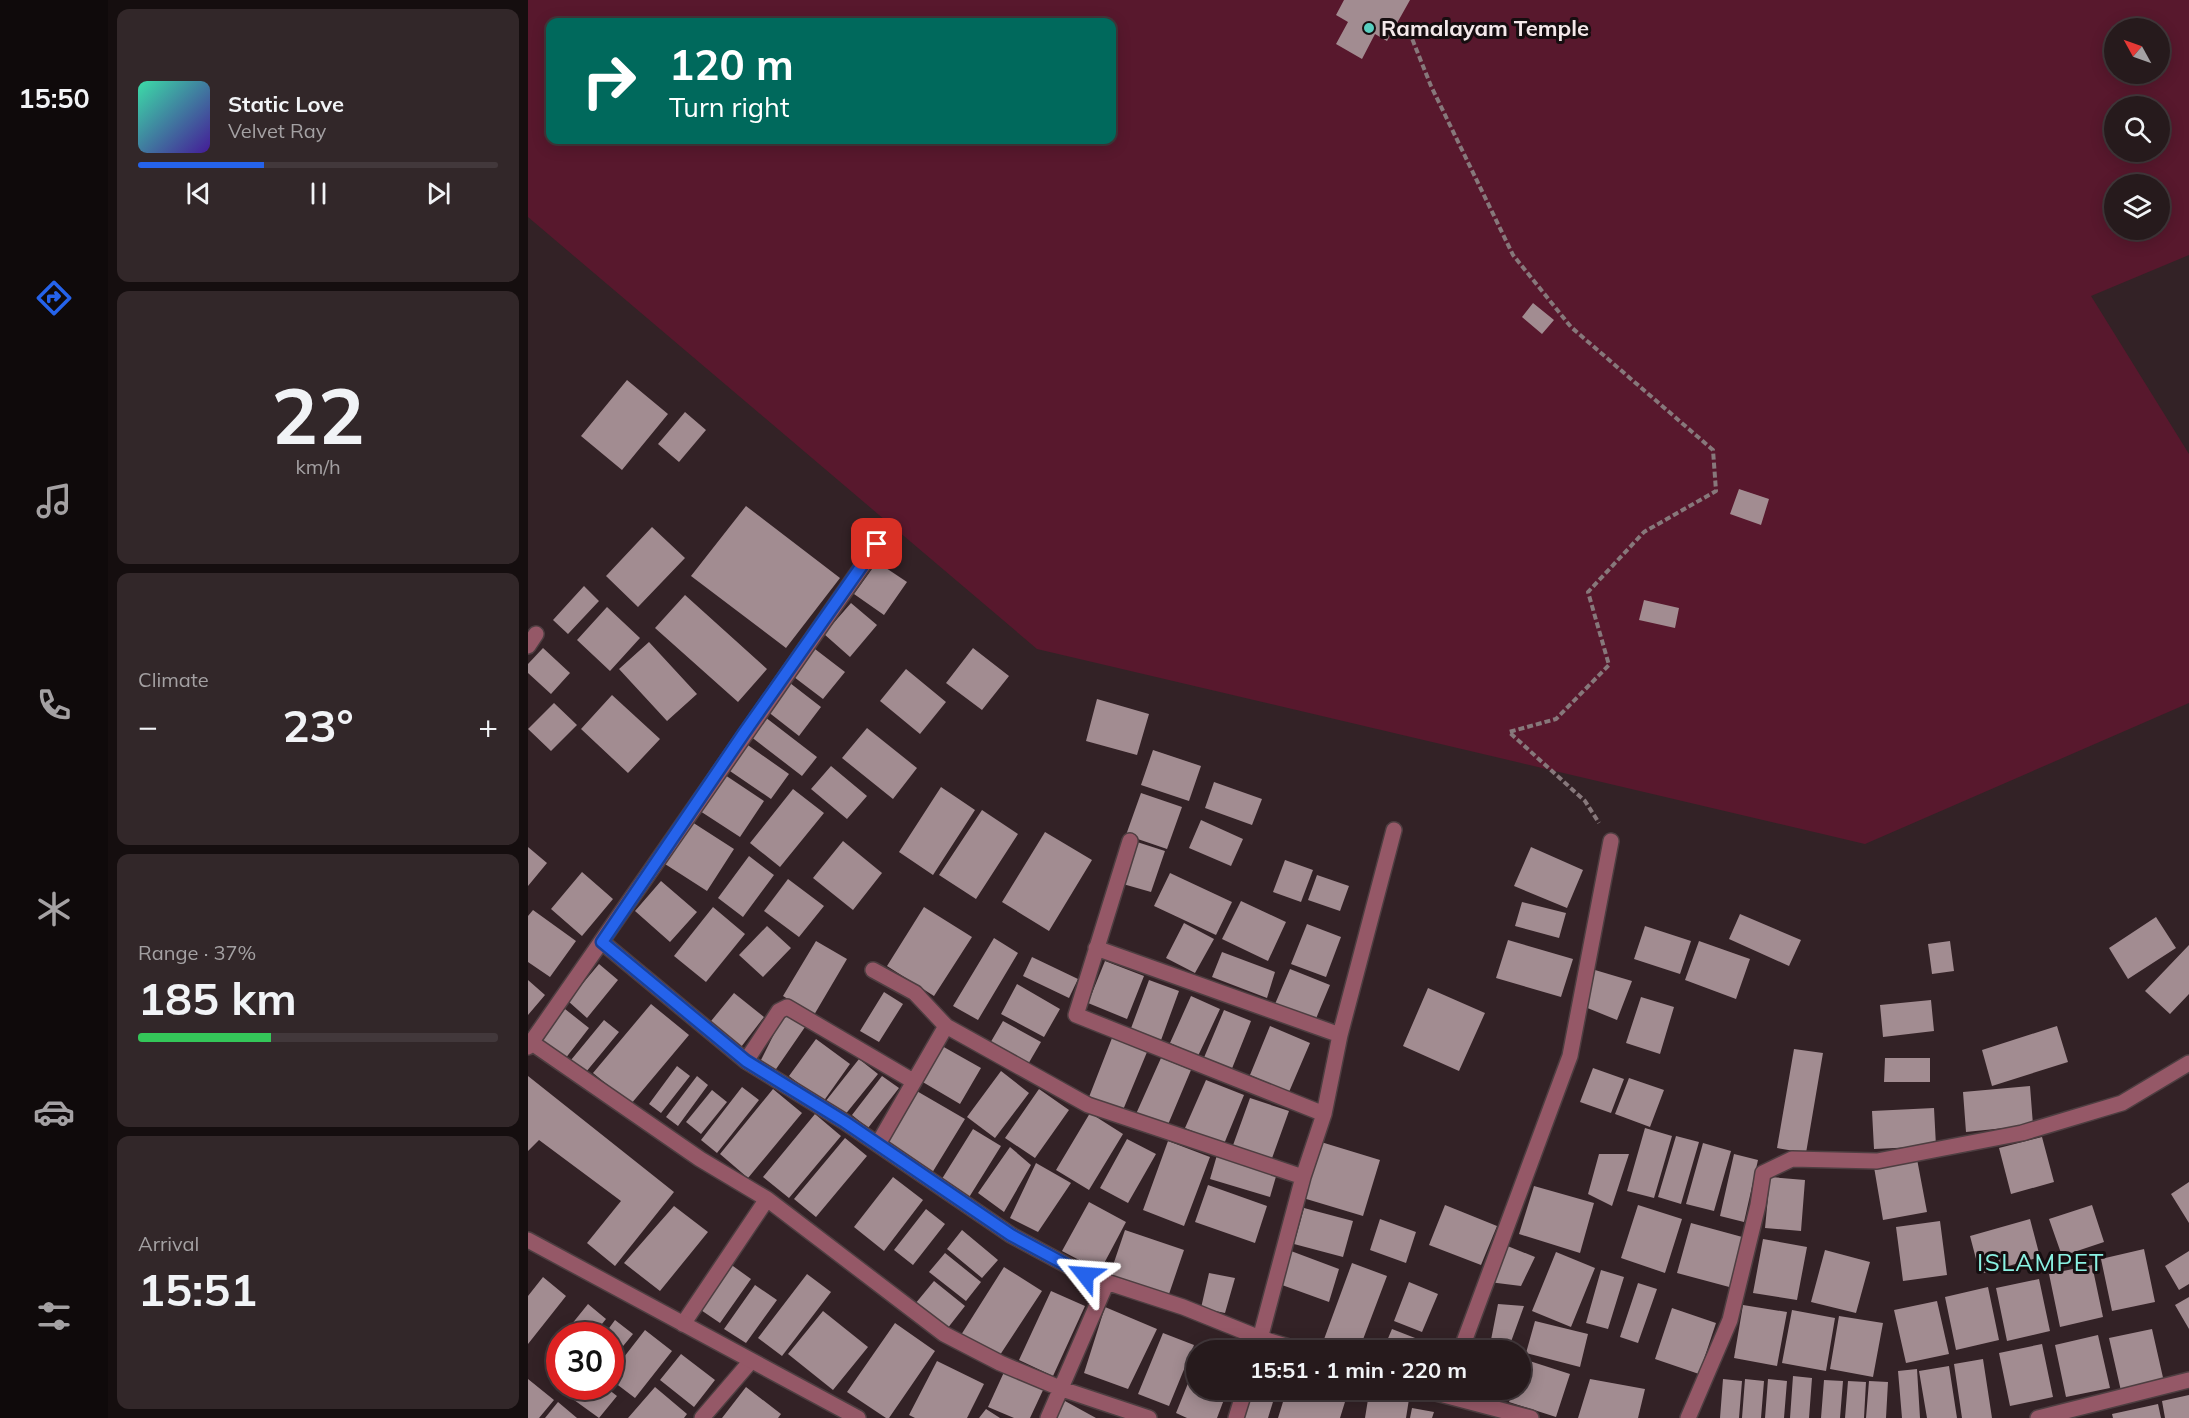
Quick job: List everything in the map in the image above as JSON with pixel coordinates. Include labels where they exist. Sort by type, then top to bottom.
[{"type":"street","points":[[877,544],[530,1045],[700,1159],[768,1199],[944,1334],[1000,1363],[1062,1389],[1149,1418]]},
{"type":"street","points":[[1259,1340],[1304,1177],[1324,1114],[1340,1035],[1394,830]]},
{"type":"street","points":[[1130,841],[1076,1015],[1324,1114]]},
{"type":"street","points":[[1465,1340],[1570,1056],[1611,841]]},
{"type":"street","points":[[602,942],[746,1061],[878,1144],[1011,1235],[1085,1275],[1183,1306],[1250,1340]]},
{"type":"street","points":[[1096,948],[1340,1035]]},
{"type":"street","points":[[873,970],[915,993],[946,1026],[1088,1106],[1304,1177]]},
{"type":"street","points":[[746,1061],[779,1011],[787,1007],[913,1081]]},
{"type":"street","points":[[878,1144],[946,1026]]},
{"type":"street","points":[[1688,1418],[1730,1320],[1758,1205],[1762,1173],[1792,1159],[1876,1161],[2022,1133],[2122,1103],[2189,1063]]},
{"type":"street","points":[[683,1324],[768,1199]]},
{"type":"street","points":[[528,1240],[858,1418]]},
{"type":"street","points":[[1048,1418],[1107,1282]]},
{"type":"street","points":[[702,1418],[751,1361]]},
{"type":"street","points":[[2037,1418],[2189,1380]]},
{"type":"street","points":[[1236,1418],[1242,1400]]},
{"type":"street","points":[[1466,1400],[1511,1416],[1532,1418]]},
{"type":"path","points":[[1409,31],[1431,86],[1513,255],[1571,327],[1713,450],[1716,491],[1644,532],[1588,592],[1609,665],[1556,719],[1509,732],[1585,801],[1611,841]]},
{"type":"shaded area","points":[[528,0],[2189,0],[2189,255],[2091,296],[2189,454],[2189,703],[1865,844],[1037,649],[528,217]]},
{"type":"building","name":"Ramalayam Temple","points":[[1344,0],[1410,0],[1387,41],[1375,34],[1362,59],[1336,44],[1348,22],[1336,15]]},
{"type":"building","points":[[1533,303],[1554,320],[1542,334],[1522,317]]},
{"type":"building","points":[[627,380],[668,414],[622,470],[581,436]]},
{"type":"building","points":[[685,412],[706,430],[679,462],[658,444]]},
{"type":"building","points":[[1739,489],[1769,499],[1761,525],[1730,514]]},
{"type":"building","points":[[746,506],[840,578],[786,648],[691,576]]},
{"type":"building","points":[[652,527],[685,558],[638,607],[606,576]]},
{"type":"building","points":[[877,562],[907,582],[884,615],[854,594]]},
{"type":"building","points":[[584,586],[599,601],[568,634],[553,620]]},
{"type":"building","points":[[685,595],[767,669],[738,702],[655,628]]},
{"type":"building","points":[[1644,600],[1679,608],[1675,628],[1639,620]]},
{"type":"building","points":[[851,603],[877,625],[850,657],[824,634]]},
{"type":"building","points":[[607,607],[640,638],[610,671],[577,640]]},
{"type":"building","points":[[649,642],[697,694],[667,721],[619,669]]},
{"type":"building","points":[[543,648],[570,673],[551,694],[528,673],[528,664]]},
{"type":"building","points":[[973,648],[1009,676],[982,710],[946,683]]},
{"type":"building","points":[[815,649],[845,672],[823,699],[794,677]]},
{"type":"building","points":[[906,669],[946,702],[920,734],[880,701]]},
{"type":"building","points":[[790,683],[821,707],[799,736],[767,711]]},
{"type":"building","points":[[612,695],[660,739],[628,773],[581,729]]},
{"type":"building","points":[[1097,699],[1149,714],[1137,755],[1086,741]]},
{"type":"building","points":[[554,703],[577,725],[551,751],[528,729]]},
{"type":"building","points":[[765,717],[817,757],[802,776],[750,736]]},
{"type":"building","points":[[867,728],[917,768],[893,799],[842,758]]},
{"type":"building","points":[[745,743],[789,774],[771,799],[727,769]]},
{"type":"building","points":[[1153,750],[1201,766],[1189,801],[1141,785]]},
{"type":"building","points":[[831,766],[867,796],[847,819],[811,789]]},
{"type":"building","points":[[725,775],[764,801],[740,837],[700,811]]},
{"type":"building","points":[[1214,782],[1262,799],[1252,825],[1205,808]]},
{"type":"building","points":[[941,787],[975,810],[933,875],[899,852]]},
{"type":"building","points":[[793,789],[824,813],[780,867],[750,843]]},
{"type":"building","points":[[1141,793],[1182,807],[1167,849],[1126,835]]},
{"type":"building","points":[[982,810],[1018,834],[976,899],[939,875]]},
{"type":"building","points":[[1201,820],[1243,839],[1231,866],[1189,848]]},
{"type":"building","points":[[692,822],[734,849],[707,891],[665,864]]},
{"type":"building","points":[[1045,832],[1092,860],[1049,931],[1002,902]]},
{"type":"building","points":[[843,841],[882,873],[853,910],[813,878]]},
{"type":"building","points":[[1137,842],[1165,851],[1151,892],[1123,884]]},
{"type":"building","points":[[528,847],[547,863],[528,886]]},
{"type":"building","points":[[1531,847],[1583,870],[1567,908],[1514,886]]},
{"type":"building","points":[[749,856],[774,875],[743,917],[718,898]]},
{"type":"building","points":[[1285,860],[1313,870],[1301,902],[1273,892]]},
{"type":"building","points":[[582,872],[613,899],[582,936],[551,909]]},
{"type":"building","points":[[1170,873],[1232,902],[1216,935],[1154,906]]},
{"type":"building","points":[[1317,875],[1349,886],[1340,911],[1308,900]]},
{"type":"building","points":[[788,879],[824,906],[799,937],[764,911]]},
{"type":"building","points":[[661,881],[697,912],[670,942],[635,911]]},
{"type":"building","points":[[1241,901],[1286,922],[1268,961],[1222,939]]},
{"type":"building","points":[[1522,902],[1566,913],[1559,938],[1515,926]]},
{"type":"building","points":[[713,907],[745,934],[706,982],[674,956]]},
{"type":"building","points":[[924,907],[972,937],[934,996],[887,966]]},
{"type":"building","points":[[533,910],[576,941],[550,977],[528,962],[528,916]]},
{"type":"building","points":[[1740,914],[1801,940],[1789,966],[1729,939]]},
{"type":"building","points":[[2156,917],[2176,948],[2128,979],[2109,948]]},
{"type":"building","points":[[1184,923],[1214,939],[1195,973],[1166,958]]},
{"type":"building","points":[[1307,924],[1341,937],[1326,977],[1291,964]]},
{"type":"building","points":[[767,926],[791,948],[763,977],[739,955]]},
{"type":"building","points":[[1645,926],[1691,941],[1680,974],[1634,959]]},
{"type":"building","points":[[994,938],[1018,953],[978,1020],[953,1006]]},
{"type":"building","points":[[1508,940],[1573,959],[1561,997],[1496,978]]},
{"type":"building","points":[[816,941],[847,959],[814,1015],[783,996]]},
{"type":"building","points":[[1699,941],[1750,959],[1736,999],[1685,980]]},
{"type":"building","points":[[1950,941],[1954,971],[1932,974],[1928,944]]},
{"type":"building","points":[[2189,945],[2189,994],[2170,1014],[2145,991]]},
{"type":"building","points":[[1222,952],[1275,972],[1267,998],[1212,977]]},
{"type":"building","points":[[1032,957],[1078,979],[1069,998],[1023,976]]},
{"type":"building","points":[[1105,961],[1144,976],[1127,1019],[1088,1003]]},
{"type":"building","points":[[599,964],[618,980],[587,1018],[568,1001]]},
{"type":"building","points":[[1290,969],[1330,985],[1315,1021],[1275,1004]]},
{"type":"building","points":[[1595,970],[1632,981],[1617,1020],[1585,1007]]},
{"type":"building","points":[[528,980],[545,995],[528,1015]]},
{"type":"building","points":[[1149,980],[1179,991],[1160,1043],[1130,1031]]},
{"type":"building","points":[[1017,984],[1060,1009],[1044,1037],[1001,1014]]},
{"type":"building","points":[[1428,988],[1485,1013],[1459,1071],[1403,1046]]},
{"type":"building","points":[[884,992],[903,1004],[879,1042],[860,1031]]},
{"type":"building","points":[[734,993],[764,1017],[738,1051],[707,1026]]},
{"type":"building","points":[[1191,996],[1220,1009],[1198,1056],[1170,1043]]},
{"type":"building","points":[[1641,997],[1674,1007],[1660,1054],[1626,1043]]},
{"type":"building","points":[[1931,1000],[1934,1031],[1883,1037],[1880,1005]]},
{"type":"building","points":[[651,1004],[689,1035],[631,1104],[593,1073]]},
{"type":"building","points":[[565,1009],[589,1028],[565,1059],[540,1040]]},
{"type":"building","points":[[1224,1010],[1251,1021],[1231,1071],[1203,1060]]},
{"type":"building","points":[[784,1014],[805,1027],[774,1072],[760,1062]]},
{"type":"building","points":[[604,1020],[619,1032],[586,1072],[571,1060]]},
{"type":"building","points":[[1003,1021],[1041,1042],[1027,1066],[989,1045]]},
{"type":"building","points":[[1270,1026],[1310,1043],[1289,1092],[1250,1075]]},
{"type":"building","points":[[2057,1026],[2068,1062],[1992,1086],[1982,1050]]},
{"type":"building","points":[[1112,1038],[1147,1052],[1123,1110],[1089,1097]]},
{"type":"building","points":[[816,1039],[850,1064],[823,1102],[789,1076]]},
{"type":"building","points":[[942,1046],[981,1068],[960,1104],[921,1081]]},
{"type":"building","points":[[1794,1049],[1823,1053],[1806,1153],[1777,1148]]},
{"type":"building","points":[[1161,1058],[1191,1070],[1167,1127],[1136,1114]]},
{"type":"building","points":[[1885,1058],[1930,1058],[1930,1082],[1884,1082]]},
{"type":"building","points":[[859,1059],[878,1074],[844,1116],[825,1102]]},
{"type":"building","points":[[677,1066],[690,1076],[661,1113],[649,1104]]},
{"type":"building","points":[[1593,1068],[1624,1079],[1611,1113],[1580,1102]]},
{"type":"building","points":[[1001,1071],[1029,1093],[995,1138],[967,1117]]},
{"type":"building","points":[[528,1076],[674,1192],[615,1266],[587,1243],[621,1201],[539,1140],[528,1151]]},
{"type":"building","points":[[697,1076],[708,1085],[678,1126],[666,1117]]},
{"type":"building","points":[[882,1076],[899,1088],[868,1128],[852,1115]]},
{"type":"building","points":[[1629,1078],[1664,1090],[1650,1127],[1615,1114]]},
{"type":"building","points":[[1206,1080],[1244,1095],[1224,1144],[1185,1128]]},
{"type":"building","points":[[2030,1086],[2033,1125],[1966,1132],[1963,1092]]},
{"type":"building","points":[[742,1087],[759,1100],[717,1153],[701,1140]]},
{"type":"building","points":[[773,1089],[802,1113],[748,1178],[720,1154]]},
{"type":"building","points":[[1039,1089],[1069,1110],[1035,1158],[1005,1138]]},
{"type":"building","points":[[712,1090],[727,1102],[701,1134],[686,1122]]},
{"type":"building","points":[[915,1090],[965,1119],[932,1173],[883,1144]]},
{"type":"building","points":[[1250,1098],[1289,1111],[1271,1161],[1232,1148]]},
{"type":"building","points":[[1934,1108],[1936,1146],[1874,1149],[1872,1111]]},
{"type":"building","points":[[1090,1113],[1123,1134],[1089,1190],[1056,1170]]},
{"type":"building","points":[[815,1114],[841,1136],[789,1198],[763,1177]]},
{"type":"building","points":[[1645,1128],[1672,1136],[1654,1198],[1627,1191]]},
{"type":"building","points":[[973,1129],[1001,1146],[968,1199],[940,1182]]},
{"type":"building","points":[[1676,1136],[1699,1142],[1681,1204],[1658,1197]]},
{"type":"building","points":[[2042,1137],[2054,1182],[2011,1194],[1999,1148]]},
{"type":"building","points":[[845,1138],[867,1156],[816,1217],[794,1199]]},
{"type":"building","points":[[1127,1139],[1156,1154],[1128,1203],[1100,1188]]},
{"type":"building","points":[[1168,1141],[1210,1157],[1184,1226],[1143,1210]]},
{"type":"building","points":[[1321,1142],[1380,1160],[1363,1216],[1303,1198]]},
{"type":"building","points":[[1703,1143],[1731,1151],[1714,1211],[1686,1204]]},
{"type":"building","points":[[1010,1147],[1031,1165],[1004,1212],[978,1193]]},
{"type":"building","points":[[1599,1154],[1629,1154],[1612,1206],[1588,1194]]},
{"type":"building","points":[[1734,1154],[1758,1160],[1744,1222],[1720,1216]]},
{"type":"building","points":[[1217,1155],[1277,1173],[1270,1197],[1210,1179]]},
{"type":"building","points":[[1917,1159],[1927,1212],[1883,1220],[1874,1167]]},
{"type":"building","points":[[1036,1163],[1071,1183],[1038,1232],[1010,1218]]},
{"type":"building","points":[[893,1177],[923,1200],[884,1251],[854,1227]]},
{"type":"building","points":[[1770,1177],[1805,1180],[1801,1231],[1765,1228]]},
{"type":"building","points":[[2189,1182],[2189,1223],[2171,1194]]},
{"type":"building","points":[[1208,1185],[1267,1206],[1255,1243],[1195,1222]]},
{"type":"building","points":[[1534,1186],[1594,1203],[1580,1253],[1519,1234]]},
{"type":"building","points":[[1089,1202],[1126,1222],[1100,1271],[1062,1251]]},
{"type":"building","points":[[1445,1205],[1497,1226],[1481,1265],[1429,1245]]},
{"type":"building","points":[[1638,1205],[1682,1219],[1665,1273],[1621,1258]]},
{"type":"building","points":[[2092,1205],[2104,1242],[2062,1256],[2049,1219]]},
{"type":"building","points":[[674,1206],[708,1232],[660,1291],[624,1263]]},
{"type":"building","points":[[1304,1208],[1353,1221],[1343,1257],[1294,1244]]},
{"type":"building","points":[[926,1209],[945,1224],[913,1265],[894,1250]]},
{"type":"building","points":[[1380,1219],[1416,1232],[1406,1263],[1370,1250]]},
{"type":"building","points":[[2030,1219],[2040,1257],[1980,1274],[1970,1236]]},
{"type":"building","points":[[1940,1221],[1947,1275],[1903,1281],[1896,1227]]},
{"type":"building","points":[[1691,1223],[1746,1238],[1733,1288],[1677,1273]]},
{"type":"building","points":[[962,1230],[998,1260],[982,1278],[947,1249]]},
{"type":"building","points":[[1125,1230],[1184,1250],[1168,1297],[1109,1277]]},
{"type":"building","points":[[1763,1239],[1807,1247],[1797,1300],[1753,1293]]},
{"type":"building","points":[[1505,1245],[1535,1257],[1521,1286],[1489,1282]]},
{"type":"building","points":[[2144,1249],[2155,1302],[2112,1311],[2101,1259]]},
{"type":"building","points":[[1825,1250],[1870,1262],[1856,1313],[1811,1302]]},
{"type":"building","points":[[1291,1251],[1339,1269],[1329,1302],[1282,1285]]},
{"type":"building","points":[[2189,1251],[2189,1284],[2179,1290],[2165,1266]]},
{"type":"building","points":[[1556,1252],[1595,1268],[1571,1327],[1532,1311]]},
{"type":"building","points":[[945,1253],[981,1282],[966,1301],[929,1272]]},
{"type":"building","points":[[726,1261],[751,1279],[720,1323],[695,1306]]},
{"type":"building","points":[[1352,1263],[1387,1276],[1363,1340],[1324,1340]]},
{"type":"building","points":[[2092,1265],[2103,1317],[2060,1327],[2049,1274]]},
{"type":"building","points":[[1004,1267],[1042,1291],[998,1358],[961,1335]]},
{"type":"building","points":[[1601,1270],[1624,1277],[1608,1329],[1586,1323]]},
{"type":"building","points":[[1209,1273],[1235,1278],[1225,1313],[1201,1308]]},
{"type":"building","points":[[807,1274],[831,1292],[782,1356],[758,1338]]},
{"type":"building","points":[[543,1277],[566,1296],[528,1344],[528,1296]]},
{"type":"building","points":[[2039,1279],[2050,1331],[2007,1341],[1996,1288]]},
{"type":"building","points":[[934,1281],[965,1306],[947,1329],[915,1304]]},
{"type":"building","points":[[1409,1282],[1438,1294],[1422,1332],[1394,1321]]},
{"type":"building","points":[[1638,1283],[1657,1289],[1638,1343],[1620,1337]]},
{"type":"building","points":[[755,1285],[777,1300],[746,1343],[724,1329]]},
{"type":"building","points":[[1988,1287],[1999,1340],[1956,1350],[1945,1297]]},
{"type":"building","points":[[1051,1291],[1085,1306],[1053,1376],[1019,1360]]},
{"type":"building","points":[[2189,1297],[2189,1329],[2175,1305]]},
{"type":"building","points":[[1937,1301],[1949,1354],[1906,1363],[1894,1310]]},
{"type":"building","points":[[588,1304],[606,1319],[604,1322],[573,1322]]},
{"type":"building","points":[[1498,1304],[1524,1306],[1512,1340],[1491,1340]]},
{"type":"building","points":[[1743,1305],[1787,1312],[1777,1366],[1734,1358]]},
{"type":"building","points":[[1105,1307],[1157,1329],[1128,1389],[1084,1373]]},
{"type":"building","points":[[1672,1308],[1716,1323],[1699,1374],[1655,1359]]},
{"type":"building","points":[[1792,1310],[1835,1318],[1826,1371],[1782,1363]]},
{"type":"building","points":[[823,1311],[868,1347],[833,1390],[788,1354]]},
{"type":"building","points":[[1839,1316],[1883,1323],[1873,1377],[1830,1369]]},
{"type":"building","points":[[1535,1321],[1588,1334],[1580,1367],[1531,1354],[1530,1340]]},
{"type":"building","points":[[895,1323],[935,1351],[889,1418],[886,1418],[847,1392]]},
{"type":"building","points":[[624,1327],[633,1334],[624,1345]]},
{"type":"building","points":[[1392,1329],[1420,1340],[1387,1340]]},
{"type":"building","points":[[2152,1329],[2164,1382],[2121,1391],[2109,1338]]},
{"type":"building","points":[[645,1330],[672,1351],[635,1398],[624,1390],[624,1357]]},
{"type":"building","points":[[1163,1333],[1186,1342],[1186,1365],[1169,1406],[1138,1394]]},
{"type":"building","points":[[2098,1335],[2110,1388],[2066,1397],[2055,1345]]},
{"type":"building","points":[[2042,1344],[2053,1397],[2010,1406],[1999,1353]]},
{"type":"building","points":[[681,1354],[715,1380],[694,1407],[660,1380]]},
{"type":"building","points":[[1983,1359],[1992,1418],[1962,1418],[1954,1364]]},
{"type":"building","points":[[937,1361],[984,1384],[967,1418],[915,1418],[909,1415]]},
{"type":"building","points":[[1531,1362],[1570,1374],[1556,1417],[1509,1402],[1510,1400],[1531,1400]]},
{"type":"building","points":[[1949,1366],[1957,1418],[1927,1418],[1919,1371]]},
{"type":"building","points":[[1917,1369],[1920,1418],[1902,1418],[1898,1371]]},
{"type":"building","points":[[1005,1370],[1044,1388],[1030,1418],[1014,1418],[988,1407]]},
{"type":"building","points":[[1793,1376],[1812,1378],[1809,1418],[1790,1418]]},
{"type":"building","points":[[528,1379],[546,1394],[546,1400],[554,1400],[539,1418],[528,1418]]},
{"type":"building","points":[[1590,1379],[1645,1389],[1638,1418],[1578,1418]]},
{"type":"building","points":[[1723,1379],[1742,1381],[1739,1418],[1720,1418]]},
{"type":"building","points":[[1745,1379],[1764,1381],[1761,1418],[1742,1418]]},
{"type":"building","points":[[1768,1379],[1787,1381],[1784,1418],[1765,1418]]},
{"type":"building","points":[[1824,1380],[1843,1381],[1840,1418],[1821,1418]]},
{"type":"building","points":[[1848,1381],[1866,1382],[1864,1418],[1845,1418]]},
{"type":"building","points":[[1869,1381],[1888,1382],[1886,1418],[1866,1418]]},
{"type":"building","points":[[655,1387],[687,1414],[684,1418],[628,1418]]},
{"type":"building","points":[[746,1387],[781,1414],[778,1418],[722,1418]]},
{"type":"building","points":[[1186,1388],[1186,1400],[1224,1400],[1217,1418],[1187,1418],[1176,1413]]},
{"type":"building","points":[[2189,1395],[2189,1418],[2165,1418],[2162,1401]]},
{"type":"building","points":[[574,1400],[614,1400],[599,1418]]},
{"type":"building","points":[[1242,1400],[1274,1400],[1268,1418],[1236,1418]]},
{"type":"building","points":[[1284,1400],[1346,1400],[1340,1418],[1278,1418]]},
{"type":"building","points":[[1368,1400],[1409,1400],[1406,1418],[1365,1418]]},
{"type":"building","points":[[1065,1401],[1096,1418],[1055,1418]]},
{"type":"building","points":[[558,1402],[577,1418],[545,1418]]},
{"type":"building","points":[[2158,1404],[2161,1418],[2113,1418],[2112,1414]]},
{"type":"building","points":[[1412,1408],[1434,1412],[1432,1418],[1410,1418]]},
{"type":"building","points":[[986,1409],[1000,1418],[979,1418]]},
{"type":"place","name":"Ramalayam Temple","points":[[1369,28]]},
{"type":"district","name":"ISLAMPET","points":[[2041,1262]]},
{"type":"route","points":[[877,544],[744,733],[602,942],[746,1061],[845,1122],[1011,1235],[1085,1275]]}]
